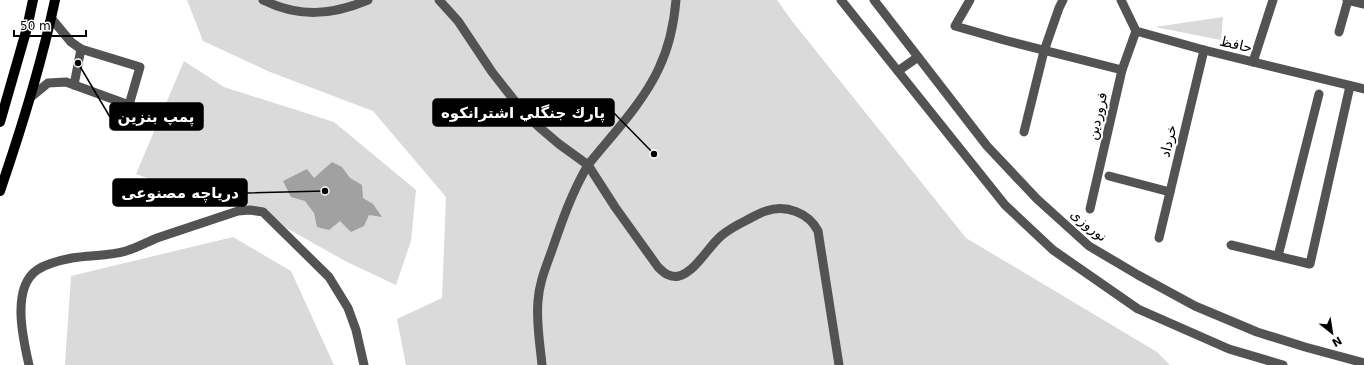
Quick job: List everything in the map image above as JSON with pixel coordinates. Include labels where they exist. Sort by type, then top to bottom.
[{"type":"main road","points":[[0,122],[27,28],[33,0]]},
{"type":"main road","points":[[0,191],[31,97],[46,44],[55,0]]},
{"type":"street","points":[[263,0],[276,6],[298,12],[317,13],[336,10],[368,0]]},
{"type":"street","points":[[439,0],[458,21],[492,72],[525,114],[559,144],[588,165],[615,207],[658,267],[664,273],[671,276],[678,276],[691,269],[719,237],[730,228],[767,210],[784,208],[807,216],[814,223],[818,231],[839,365]]},
{"type":"street","points":[[542,365],[537,325],[538,300],[542,278],[565,213],[588,165],[644,94],[659,68],[674,23],[676,0]]},
{"type":"street","points":[[841,0],[1005,205],[1053,250],[1138,309],[1229,349],[1283,365]]},
{"type":"street","name":"نوروزی","points":[[874,0],[987,146],[1037,199],[1089,246],[1195,306],[1257,332],[1364,363]]},
{"type":"street","points":[[970,0],[955,26],[1122,70]]},
{"type":"street","points":[[1024,132],[1044,50],[1063,0]]},
{"type":"street","points":[[1121,0],[1136,31]]},
{"type":"street","points":[[1253,62],[1273,0]]},
{"type":"street","points":[[1339,32],[1348,0],[1364,4]]},
{"type":"street","points":[[31,97],[48,83],[66,82],[129,105],[140,67],[82,49],[71,42],[51,18]]},
{"type":"street","name":"حافظ","points":[[1136,31],[1204,50],[1364,89]]},
{"type":"street","name":"فروردین","points":[[1090,209],[1122,70],[1136,31]]},
{"type":"street","points":[[74,85],[82,49]]},
{"type":"street","name":"خرداد","points":[[1159,238],[1204,50]]},
{"type":"street","points":[[898,71],[918,57]]},
{"type":"street","points":[[1231,245],[1310,264],[1350,86]]},
{"type":"street","points":[[1278,256],[1319,94]]},
{"type":"street","points":[[1109,176],[1170,192]]},
{"type":"street","points":[[29,365],[23,340],[21,308],[24,288],[29,278],[38,270],[52,263],[71,258],[125,252],[157,239],[238,211],[250,210],[263,212],[329,277],[348,308],[356,330],[364,365]]},
{"type":"shaded area","points":[[187,0],[777,0],[792,21],[966,238],[1157,352],[1170,365],[406,365],[397,319],[442,298],[446,197],[373,111],[270,72],[203,41]]},
{"type":"shaded area","points":[[1223,17],[1221,40],[1155,27]]},
{"type":"shaded area","points":[[184,61],[224,87],[334,122],[416,190],[411,241],[396,285],[347,262],[256,211],[194,195],[136,174]]},
{"type":"shaded area","points":[[332,162],[342,167],[350,178],[362,185],[363,198],[373,204],[382,217],[369,215],[364,226],[351,232],[340,221],[329,230],[317,227],[314,213],[305,201],[291,197],[283,181],[307,169],[314,178]]},
{"type":"shaded area","points":[[233,237],[291,271],[334,365],[65,365],[71,276]]},
{"type":"place","name":"پمپ بنزین","points":[[78,63]]},
{"type":"place","name":"پارك جنگلي اشترانكوه","points":[[654,154]]},
{"type":"place","name":"دریاچه مصنوعی","points":[[325,191]]}]
